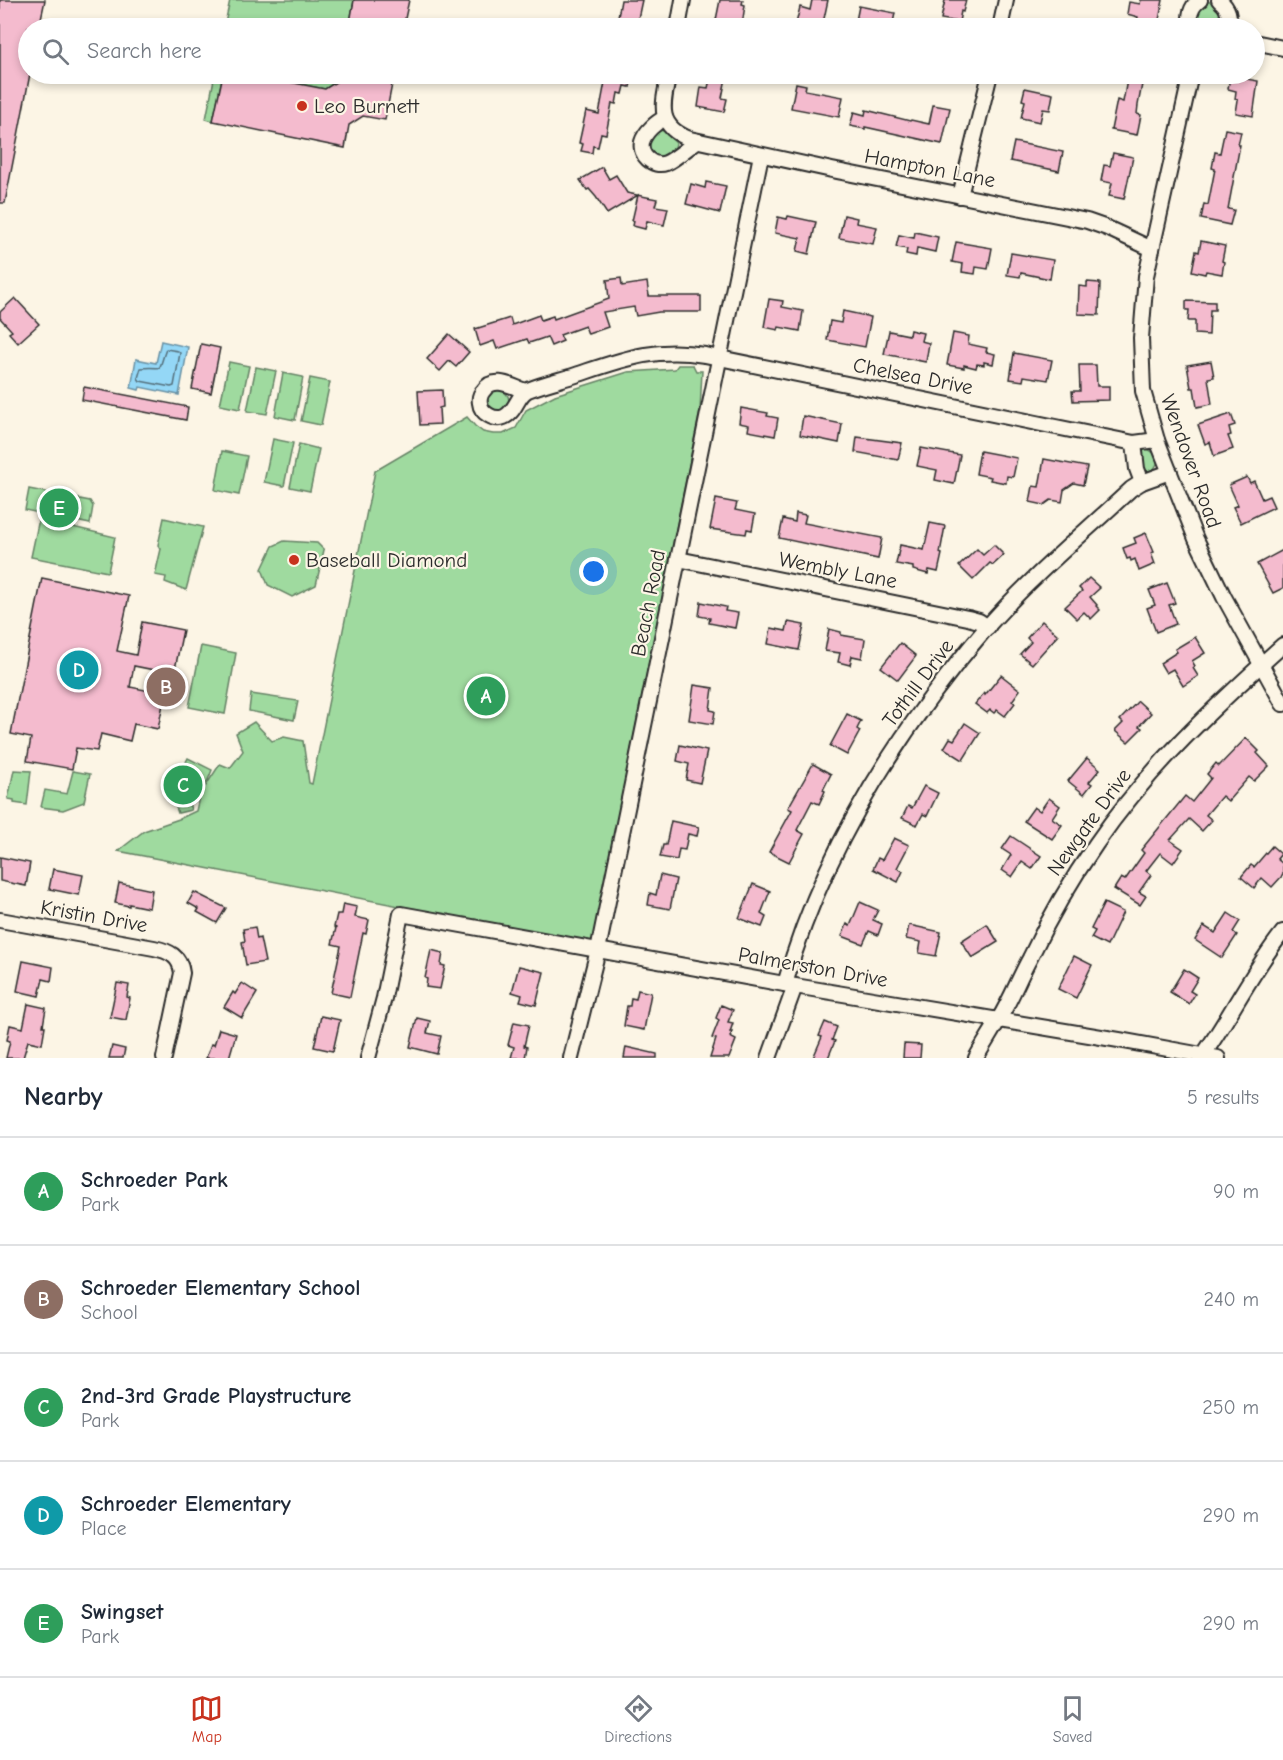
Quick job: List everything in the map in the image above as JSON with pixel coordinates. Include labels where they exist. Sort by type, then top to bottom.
[{"type":"street","points":[[680,18],[683,0]]},
{"type":"street","points":[[1002,18],[1006,0]]},
{"type":"street","points":[[1190,18],[1192,7],[1200,0]]},
{"type":"street","points":[[1219,0],[1228,10],[1228,18]]},
{"type":"street","points":[[1265,44],[1283,48]]},
{"type":"street","points":[[667,84],[663,109],[665,118],[654,125],[644,138],[642,147],[645,156],[652,162],[666,163],[697,141]]},
{"type":"street","points":[[960,196],[988,84]]},
{"type":"street","name":"Wendover Road","points":[[1189,84],[1146,276],[1140,354],[1143,390],[1157,440],[1207,564],[1283,704]]},
{"type":"street","name":"Hampton Lane","points":[[665,118],[674,131],[697,141],[1088,221],[1152,249]]},
{"type":"street","name":"Beach Road","points":[[571,1058],[598,950],[761,155]]},
{"type":"street","name":"Chelsea Drive","points":[[525,391],[626,359],[650,353],[677,351],[1134,443]]},
{"type":"street","points":[[1142,482],[1137,469],[1134,443],[1157,440]]},
{"type":"street","name":"Tothill Drive","points":[[769,1058],[790,985],[794,952],[812,905],[839,845],[899,744],[921,712],[988,627],[1036,577],[1131,489],[1142,482],[1170,472]]},
{"type":"street","name":"Wembly Lane","points":[[678,559],[968,618],[988,627]]},
{"type":"street","name":"Newgate Drive","points":[[976,1058],[999,1020],[1055,909],[1082,864],[1116,815],[1180,741],[1283,645]]},
{"type":"street","name":"Palmerston Drive","points":[[368,1058],[384,998],[401,914],[790,985],[1218,1058]]},
{"type":"street","name":"Kristin Drive","points":[[0,920],[154,948],[165,951],[177,959],[182,969],[181,981],[164,1058]]},
{"type":"street","points":[[1202,1056],[1218,1034],[1248,981],[1283,933]]},
{"type":"green space","points":[[230,0],[354,0],[351,18],[226,18]]},
{"type":"green space","points":[[1205,2],[1213,2],[1223,10],[1223,18],[1196,18],[1195,14]]},
{"type":"green space","points":[[213,84],[221,84],[213,121],[206,119]]},
{"type":"green space","points":[[299,84],[333,84],[325,89]]},
{"type":"green space","points":[[659,130],[664,131],[676,143],[668,155],[655,155],[650,152],[651,139]]},
{"type":"green space","points":[[229,362],[249,366],[240,409],[220,405]]},
{"type":"green space","points":[[678,365],[693,365],[696,371],[702,371],[700,411],[595,938],[589,943],[118,851],[144,831],[196,811],[200,793],[204,787],[193,783],[187,796],[191,810],[178,813],[171,792],[188,758],[212,770],[205,787],[220,764],[230,768],[243,751],[236,733],[254,722],[272,741],[284,737],[303,741],[309,783],[312,784],[375,471],[467,417],[483,432],[503,434],[516,428],[526,410],[555,395],[628,372],[675,369]]},
{"type":"green space","points":[[256,367],[276,371],[267,414],[247,411]]},
{"type":"green space","points":[[283,373],[303,377],[295,420],[275,416]]},
{"type":"green space","points":[[310,378],[330,382],[321,425],[301,421]]},
{"type":"green space","points":[[498,390],[506,393],[509,401],[506,409],[498,412],[490,409],[487,401],[490,393]]},
{"type":"green space","points":[[273,439],[293,443],[284,486],[264,482]]},
{"type":"green space","points":[[299,444],[319,449],[310,491],[290,487]]},
{"type":"green space","points":[[1146,448],[1156,454],[1158,462],[1154,469],[1149,471],[1144,470],[1141,455],[1143,449]]},
{"type":"green space","points":[[222,451],[247,456],[239,495],[215,490]]},
{"type":"green space","points":[[29,489],[90,501],[93,506],[90,524],[25,510]]},
{"type":"green space","points":[[164,518],[203,527],[186,590],[165,582],[166,577],[155,575],[161,549],[158,545]]},
{"type":"green space","points":[[39,519],[115,537],[108,572],[31,557]]},
{"type":"green space","name":"Baseball Diamond","points":[[284,541],[317,543],[324,550],[316,585],[292,597],[268,585],[262,569],[273,546]]},
{"type":"green space","points":[[201,646],[236,653],[225,714],[189,707]]},
{"type":"green space","points":[[251,694],[298,701],[294,720],[249,711]]},
{"type":"green space","points":[[14,770],[31,771],[27,805],[14,803],[14,800],[8,799]]},
{"type":"green space","points":[[73,771],[90,774],[84,802],[63,810],[41,807],[45,790],[67,794]]},
{"type":"water","points":[[161,341],[188,347],[179,395],[140,387],[139,390],[131,388],[136,359],[156,363]]},
{"type":"building","points":[[0,0],[45,0],[41,18],[18,18],[18,84],[28,84],[5,203],[0,203]]},
{"type":"building","points":[[354,0],[409,0],[405,18],[351,18]]},
{"type":"building","points":[[621,0],[642,0],[638,18],[618,18]]},
{"type":"building","points":[[720,0],[743,0],[742,4],[745,5],[743,18],[716,18]]},
{"type":"building","points":[[812,0],[828,0],[824,18],[797,18],[800,7],[810,10]]},
{"type":"building","points":[[945,0],[966,0],[960,18],[941,18]]},
{"type":"building","points":[[1141,0],[1163,0],[1159,18],[1138,18],[1127,14],[1129,2],[1140,4]]},
{"type":"building","points":[[859,6],[895,13],[894,18],[857,18]]},
{"type":"building","name":"Leo Burnett","points":[[221,84],[299,84],[325,89],[333,84],[392,84],[385,120],[363,116],[349,125],[345,148],[213,121]]},
{"type":"building","points":[[605,84],[631,84],[630,87],[625,86],[623,94],[618,93],[616,104],[612,103],[606,134],[601,133],[598,147],[593,146],[592,153],[581,151],[583,144],[579,143],[586,111],[599,114]]},
{"type":"building","points":[[709,84],[725,84],[722,98],[727,99],[724,112],[698,107],[701,87],[708,88]]},
{"type":"building","points":[[796,84],[806,85],[805,90],[843,97],[839,117],[791,108]]},
{"type":"building","points":[[1126,84],[1142,84],[1137,114],[1141,115],[1137,135],[1111,130],[1117,100],[1123,102]]},
{"type":"building","points":[[1229,84],[1258,84],[1253,116],[1236,113],[1238,100],[1235,99],[1236,91],[1228,89]]},
{"type":"building","points":[[1025,88],[1053,94],[1050,110],[1043,109],[1040,122],[1021,118]]},
{"type":"building","points":[[933,105],[950,108],[942,144],[865,127],[865,129],[850,126],[854,112],[865,115],[866,110],[929,124]]},
{"type":"building","points":[[1225,129],[1241,132],[1228,209],[1234,210],[1230,225],[1201,219],[1204,204],[1208,205],[1215,169],[1212,168],[1215,152],[1220,153]]},
{"type":"building","points":[[1014,142],[1063,152],[1059,171],[1010,161]]},
{"type":"building","points":[[1113,153],[1133,157],[1124,199],[1109,196],[1112,183],[1101,181],[1104,165],[1110,166]]},
{"type":"building","points":[[602,167],[609,179],[616,175],[627,193],[638,195],[607,214],[596,197],[580,180]]},
{"type":"building","points":[[706,182],[726,186],[720,213],[686,204],[691,184],[705,188]]},
{"type":"building","points":[[638,195],[657,199],[655,206],[668,208],[664,225],[647,221],[645,229],[633,226]]},
{"type":"building","points":[[844,215],[857,218],[856,223],[877,227],[873,244],[839,238]]},
{"type":"building","points":[[788,216],[816,222],[809,254],[797,251],[800,238],[775,233],[778,217],[787,219]]},
{"type":"building","points":[[915,232],[938,237],[935,252],[917,248],[916,256],[906,254],[907,249],[896,247],[899,235],[914,238]]},
{"type":"building","points":[[1201,241],[1225,246],[1222,274],[1192,271],[1196,251],[1199,252]]},
{"type":"building","points":[[956,242],[992,248],[988,269],[976,267],[975,274],[962,272],[963,264],[952,262]]},
{"type":"building","points":[[1011,253],[1053,260],[1050,279],[1021,273],[1020,277],[1007,275]]},
{"type":"building","points":[[621,278],[622,286],[647,282],[649,296],[701,296],[701,312],[659,312],[636,316],[634,307],[603,312],[608,327],[588,334],[585,326],[560,335],[563,341],[551,346],[547,337],[529,343],[527,339],[497,349],[494,341],[480,346],[475,329],[510,318],[512,325],[539,315],[541,320],[553,316],[554,319],[609,299],[607,280]]},
{"type":"building","points":[[1087,282],[1100,283],[1099,315],[1078,314],[1079,286],[1087,287]]},
{"type":"building","points":[[15,298],[39,324],[18,343],[9,333],[12,331],[0,318],[0,312]]},
{"type":"building","points":[[769,299],[783,301],[782,307],[803,311],[800,331],[764,327]]},
{"type":"building","points":[[1186,301],[1215,302],[1215,310],[1210,310],[1209,335],[1195,334],[1195,321],[1188,321],[1189,310],[1186,310]]},
{"type":"building","points":[[843,311],[871,317],[865,347],[827,340],[830,321],[841,323]]},
{"type":"building","points":[[910,330],[923,333],[921,341],[929,343],[926,362],[884,354],[889,331],[909,335]]},
{"type":"building","points":[[953,333],[969,336],[968,344],[987,348],[986,352],[995,354],[993,364],[984,362],[984,365],[977,364],[976,368],[947,365]]},
{"type":"building","points":[[449,334],[469,352],[456,367],[449,361],[440,371],[427,359]]},
{"type":"building","points":[[201,344],[220,348],[211,393],[192,389]]},
{"type":"building","points":[[1014,353],[1052,360],[1048,380],[1024,376],[1023,381],[1010,379]]},
{"type":"building","points":[[1211,361],[1214,377],[1208,378],[1212,404],[1197,407],[1187,365]]},
{"type":"building","points":[[1079,365],[1096,365],[1097,386],[1109,386],[1109,400],[1073,401],[1072,391],[1080,391]]},
{"type":"building","points":[[84,387],[188,407],[186,420],[82,400]]},
{"type":"building","points":[[442,390],[443,407],[439,408],[440,424],[420,425],[418,391]]},
{"type":"building","points":[[741,408],[768,413],[767,416],[778,418],[775,436],[748,431],[749,425],[739,423]]},
{"type":"building","points":[[1231,414],[1235,425],[1229,427],[1231,435],[1228,436],[1233,449],[1214,456],[1210,442],[1205,444],[1198,425]]},
{"type":"building","points":[[803,416],[842,424],[839,443],[800,435]]},
{"type":"building","points":[[857,437],[902,443],[898,460],[855,452]]},
{"type":"building","points":[[921,448],[960,455],[954,484],[935,480],[937,470],[917,466]]},
{"type":"building","points":[[980,451],[1017,458],[1013,477],[1007,476],[1006,483],[976,474]]},
{"type":"building","points":[[1044,459],[1087,467],[1083,485],[1074,483],[1064,490],[1062,502],[1051,500],[1044,505],[1030,502],[1033,486],[1039,487]]},
{"type":"building","points":[[1247,477],[1250,483],[1254,481],[1262,499],[1269,496],[1274,507],[1241,523],[1233,507],[1238,505],[1229,485]]},
{"type":"building","points":[[716,499],[737,503],[735,510],[755,514],[752,530],[747,529],[746,534],[710,529]]},
{"type":"building","points":[[796,513],[806,515],[804,523],[882,538],[878,559],[779,538],[783,519],[795,522]]},
{"type":"building","points":[[930,523],[945,526],[938,572],[929,570],[928,574],[913,570],[913,567],[896,564],[900,545],[924,550]]},
{"type":"building","points":[[1146,533],[1154,552],[1151,553],[1155,564],[1139,571],[1135,559],[1131,561],[1130,558],[1127,559],[1123,548],[1136,543],[1134,538]]},
{"type":"building","points":[[994,545],[1004,555],[993,565],[990,563],[973,580],[959,566],[977,549],[983,555]]},
{"type":"building","points":[[1283,550],[1283,588],[1273,593],[1257,564]]},
{"type":"building","points":[[42,578],[129,596],[117,651],[136,655],[142,622],[183,630],[174,674],[134,666],[130,687],[165,694],[158,729],[134,724],[130,741],[101,734],[97,751],[76,748],[72,769],[27,761],[31,738],[11,734]]},
{"type":"building","points":[[1089,578],[1100,588],[1090,597],[1100,610],[1091,619],[1084,612],[1077,619],[1065,607],[1082,591],[1079,588]]},
{"type":"building","points":[[1167,583],[1175,603],[1169,605],[1176,624],[1156,632],[1147,608],[1155,605],[1149,590]]},
{"type":"building","points":[[701,602],[726,607],[725,611],[738,613],[735,628],[709,623],[710,618],[699,616]]},
{"type":"building","points":[[1042,621],[1058,635],[1032,664],[1020,654],[1031,642],[1027,638]]},
{"type":"building","points":[[788,622],[804,625],[799,650],[768,644],[771,628],[786,631]]},
{"type":"building","points":[[829,629],[841,632],[841,635],[865,639],[862,658],[852,656],[850,665],[838,662],[840,653],[825,651]]},
{"type":"building","points":[[1195,637],[1205,653],[1192,661],[1198,676],[1183,686],[1173,669],[1166,673],[1160,663],[1177,652],[1175,649]]},
{"type":"building","points":[[900,643],[916,656],[898,680],[881,667]]},
{"type":"building","points":[[1001,675],[1020,690],[1012,701],[1015,703],[1005,716],[997,710],[994,713],[990,710],[987,713],[975,704]]},
{"type":"building","points":[[694,685],[713,688],[710,710],[715,711],[713,724],[689,720]]},
{"type":"building","points":[[1138,701],[1151,713],[1139,726],[1142,728],[1128,742],[1115,731],[1123,723],[1120,720]]},
{"type":"building","points":[[847,714],[861,721],[857,729],[860,731],[847,755],[830,746]]},
{"type":"building","points":[[965,723],[980,733],[963,760],[944,748],[950,738],[954,740]]},
{"type":"building","points":[[1246,738],[1269,766],[1254,781],[1249,777],[1228,801],[1222,796],[1206,815],[1212,820],[1202,831],[1189,819],[1170,840],[1183,849],[1173,863],[1160,853],[1146,871],[1151,875],[1139,892],[1146,896],[1140,905],[1114,889],[1121,878],[1125,880],[1144,853],[1141,850],[1185,796],[1192,802],[1211,778],[1207,774],[1216,763],[1219,766]]},
{"type":"building","points":[[680,745],[707,751],[700,783],[686,780],[689,764],[677,761]]},
{"type":"building","points":[[1087,758],[1100,769],[1089,782],[1092,784],[1084,794],[1068,781]]},
{"type":"building","points":[[813,764],[831,774],[819,804],[812,801],[797,830],[804,834],[789,862],[769,852],[792,810],[788,808]]},
{"type":"building","points":[[924,786],[938,793],[927,816],[923,814],[917,825],[902,818],[908,806],[912,808]]},
{"type":"building","points":[[1049,798],[1060,806],[1052,818],[1062,825],[1052,839],[1024,821],[1034,807],[1040,811]]},
{"type":"building","points":[[671,821],[699,827],[697,836],[688,834],[685,850],[679,849],[677,860],[660,857],[663,845],[666,845]]},
{"type":"building","points":[[1011,836],[1041,856],[1032,869],[1022,862],[1012,877],[1002,870],[1011,855],[1002,849]]},
{"type":"building","points":[[894,838],[909,845],[897,868],[903,871],[898,882],[873,869],[878,858],[882,860]]},
{"type":"building","points":[[1272,846],[1281,854],[1277,859],[1283,864],[1283,875],[1272,887],[1262,878],[1254,888],[1241,877],[1251,865],[1254,867]]},
{"type":"building","points":[[0,857],[30,863],[26,886],[0,881]]},
{"type":"building","points":[[53,869],[83,875],[79,895],[49,889]]},
{"type":"building","points":[[660,875],[676,879],[670,909],[648,905],[650,893],[656,895]]},
{"type":"building","points":[[119,883],[152,890],[149,908],[115,903]]},
{"type":"building","points":[[753,884],[770,891],[761,914],[766,917],[762,927],[739,918]]},
{"type":"building","points":[[194,892],[226,908],[217,923],[197,912],[199,909],[188,903]]},
{"type":"building","points":[[860,902],[878,910],[873,920],[882,924],[878,935],[869,931],[863,944],[842,936],[847,924],[850,926]]},
{"type":"building","points":[[1104,903],[1123,912],[1107,946],[1091,938],[1095,931],[1091,929]]},
{"type":"building","points":[[343,904],[357,907],[355,917],[369,920],[366,934],[363,933],[350,997],[331,993],[341,946],[332,944],[336,928],[334,927],[337,914],[341,914]]},
{"type":"building","points":[[1228,913],[1240,921],[1233,932],[1237,935],[1222,958],[1195,940],[1204,926],[1215,933]]},
{"type":"building","points":[[987,924],[998,942],[972,958],[961,941]]},
{"type":"building","points":[[909,925],[941,932],[936,956],[919,953],[921,942],[906,939]]},
{"type":"building","points":[[255,927],[265,962],[246,965],[242,942],[245,941],[243,929]]},
{"type":"building","points":[[431,950],[443,953],[441,965],[445,966],[440,989],[426,987],[427,979],[425,978]]},
{"type":"building","points":[[1074,956],[1092,965],[1076,998],[1058,989]]},
{"type":"building","points":[[23,961],[53,967],[51,981],[43,979],[39,996],[17,991]]},
{"type":"building","points":[[519,966],[544,972],[536,1005],[520,1001],[522,995],[512,992]]},
{"type":"building","points":[[1184,969],[1198,978],[1190,991],[1195,994],[1189,1004],[1170,992]]},
{"type":"building","points":[[117,983],[129,985],[127,997],[130,998],[126,1020],[110,1017]]},
{"type":"building","points":[[242,983],[257,993],[242,1018],[224,1007]]},
{"type":"building","points":[[638,990],[651,993],[644,1030],[624,1026],[627,1006],[630,1006],[631,998],[636,999]]},
{"type":"building","points":[[28,1004],[46,1008],[42,1044],[28,1041],[23,1058],[6,1058],[10,1041],[7,1040],[10,1025],[23,1028]]},
{"type":"building","points":[[721,1005],[733,1010],[728,1022],[733,1023],[730,1037],[736,1040],[729,1058],[710,1058],[716,1039],[712,1038],[719,1020],[716,1018]]},
{"type":"building","points":[[321,1016],[340,1020],[333,1051],[314,1047]]},
{"type":"building","points":[[417,1018],[430,1021],[427,1033],[441,1036],[437,1054],[410,1047]]},
{"type":"building","points":[[514,1022],[529,1025],[524,1046],[527,1047],[525,1058],[511,1058],[514,1047],[508,1045]]},
{"type":"building","points":[[825,1022],[837,1027],[832,1040],[835,1041],[828,1058],[813,1058],[822,1037],[819,1036]]},
{"type":"building","points":[[219,1029],[236,1034],[229,1058],[206,1058],[211,1044],[214,1045]]},
{"type":"building","points":[[904,1044],[921,1045],[920,1058],[903,1058]]},
{"type":"building","points":[[112,1046],[125,1049],[123,1058],[109,1058]]},
{"type":"building","points":[[626,1047],[657,1054],[657,1058],[624,1058]]},
{"type":"place","name":"Leo Burnett","points":[[302,106]]},
{"type":"place","name":"Swingset","points":[[59,508]]},
{"type":"place","name":"Baseball Diamond","points":[[294,560]]},
{"type":"place","name":"Schroeder Elementary","points":[[79,670]]},
{"type":"place","name":"Schroeder Elementary School","points":[[166,687]]},
{"type":"place","name":"Schroeder Park","points":[[486,696]]},
{"type":"place","name":"2nd-3rd Grade Playstructure","points":[[183,785]]}]
